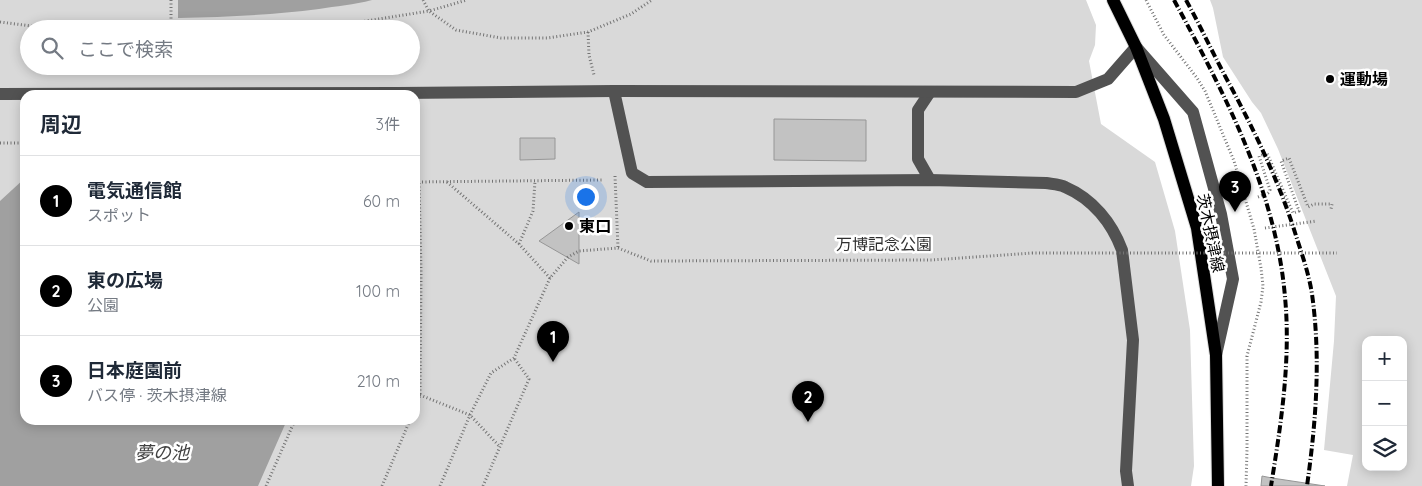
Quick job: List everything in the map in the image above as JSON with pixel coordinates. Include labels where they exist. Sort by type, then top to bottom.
[{"type":"main road","name":"茨木摂津線","points":[[1113,0],[1136,47],[1164,119],[1197,228],[1216,355],[1218,486]]},
{"type":"street","points":[[420,92],[614,90],[1076,92],[1108,79],[1136,47],[1192,112],[1221,214],[1233,279],[1216,355]]},
{"type":"street","points":[[614,90],[632,173],[647,182],[930,180],[1046,183],[1064,186],[1081,195],[1100,211],[1117,238],[1123,256],[1133,340],[1126,471],[1128,486]]},
{"type":"street","points":[[930,92],[918,110],[918,159],[930,180]]},
{"type":"street","points":[[0,94],[20,94]]},
{"type":"path","points":[[171,0],[171,20]]},
{"type":"path","points":[[423,0],[429,10],[456,30],[501,38],[547,38],[588,32],[631,14],[652,0]]},
{"type":"path","points":[[370,20],[429,10],[467,0]]},
{"type":"path","points":[[0,22],[20,25]]},
{"type":"path","points":[[588,32],[589,55],[599,91]]},
{"type":"path","points":[[0,143],[20,143]]},
{"type":"path","points":[[1258,197],[1268,193],[1270,190],[1259,156],[1268,153],[1293,213],[1299,211],[1281,161],[1289,158],[1308,206],[1332,204],[1332,209]]},
{"type":"path","points":[[615,174],[618,248]]},
{"type":"path","points":[[420,182],[602,180]]},
{"type":"path","points":[[519,244],[533,211],[534,181]]},
{"type":"path","points":[[447,182],[519,244],[550,278]]},
{"type":"path","points":[[1265,228],[1317,221]]},
{"type":"path","points":[[440,486],[470,415],[491,373],[514,358],[550,278],[568,257],[579,252],[618,248],[651,261],[932,260],[1032,254],[1337,254]]},
{"type":"path","points":[[420,250],[420,395],[470,415],[500,447]]},
{"type":"path","points":[[483,486],[530,379],[514,358]]},
{"type":"path","points":[[266,486],[293,425]]},
{"type":"path","points":[[382,486],[408,425]]},
{"type":"green space","name":"万博記念公園","points":[[0,0],[1086,0],[1096,25],[1095,45],[1089,61],[1101,124],[1155,162],[1175,231],[1190,330],[1194,466],[1191,486],[0,486]]},
{"type":"green space","points":[[1210,0],[1422,0],[1422,486],[1347,486],[1353,455],[1324,450],[1334,341],[1336,296],[1278,149],[1261,113],[1223,57]]},
{"type":"water","points":[[178,0],[372,0],[284,13],[178,18]]},
{"type":"water","name":"夢の池","points":[[20,183],[20,425],[285,425],[258,486],[0,486],[0,201]]},
{"type":"building","points":[[774,119],[866,120],[866,161],[774,160]]},
{"type":"building","points":[[520,138],[555,138],[555,159],[520,160]]},
{"type":"building","name":"東口","points":[[579,212],[579,264],[539,241]]},
{"type":"building","points":[[1262,476],[1272,478],[1325,486],[1261,486]]},
{"type":"railway","points":[[1174,0],[1229,107],[1245,143],[1271,219],[1280,257],[1287,321],[1287,344],[1284,392],[1271,486]]},
{"type":"railway","points":[[1186,0],[1268,162],[1291,219],[1308,273],[1315,318],[1317,366],[1315,414],[1307,486]]},
{"type":"place","name":"運動場","points":[[1330,79]]},
{"type":"place","name":"日本庭園前","points":[[1235,212]]},
{"type":"place","name":"東口","points":[[569,226]]},
{"type":"place","name":"電気通信館","points":[[553,362]]},
{"type":"place","name":"東の広場","points":[[808,422]]}]
